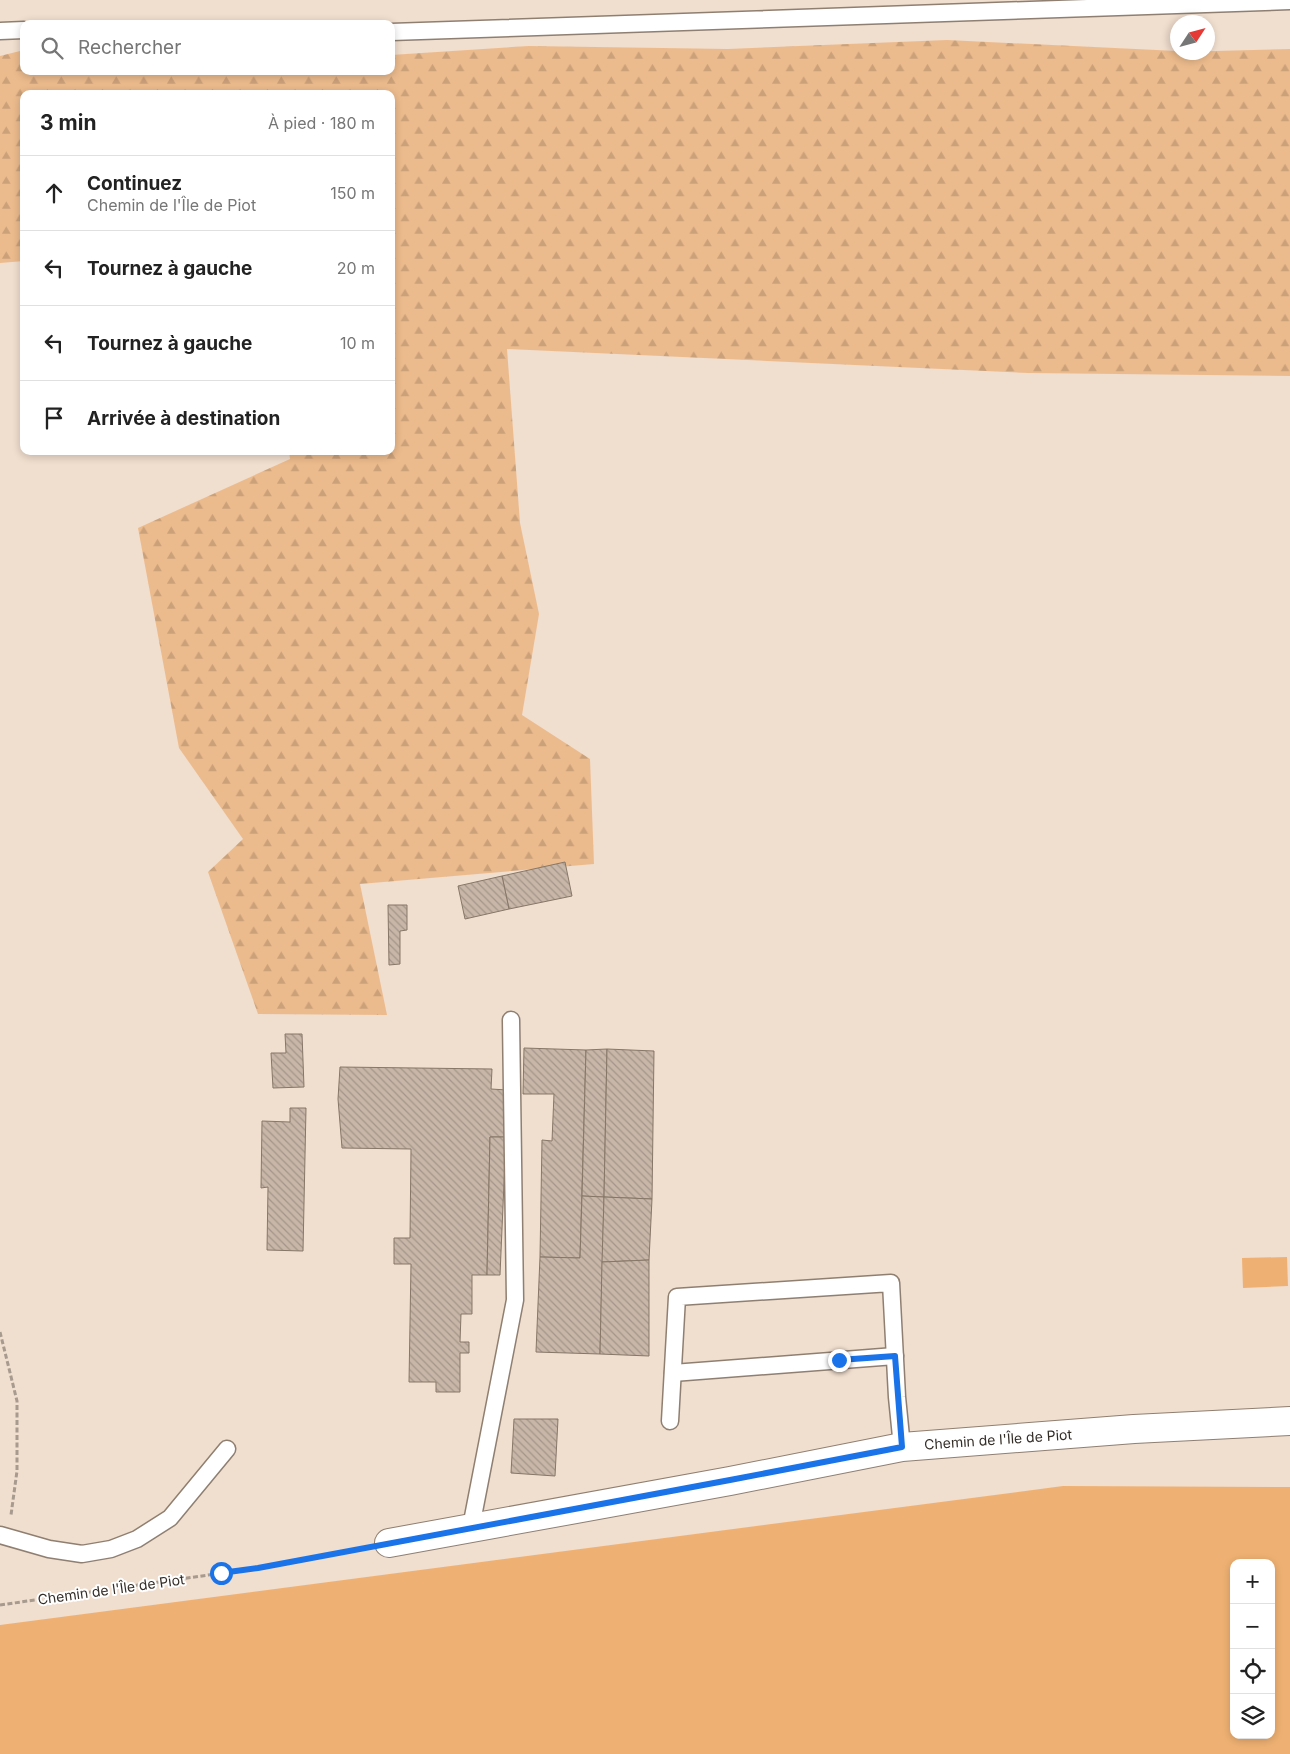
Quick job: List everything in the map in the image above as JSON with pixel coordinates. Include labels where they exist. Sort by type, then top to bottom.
[{"type":"street","name":"Chemin de l'Île de Piot","points":[[389,1543],[902,1447],[1134,1429],[1290,1421]]},
{"type":"lane","points":[[395,32],[1290,1]]},
{"type":"lane","points":[[0,31],[20,30]]},
{"type":"lane","points":[[471,1527],[515,1300],[511,1020]]},
{"type":"lane","points":[[670,1421],[677,1297],[891,1283],[902,1447]]},
{"type":"lane","points":[[673,1373],[895,1356]]},
{"type":"lane","points":[[0,1535],[49,1549],[82,1554],[111,1549],[136,1539],[170,1518],[228,1450]]},
{"type":"path","points":[[0,1332],[17,1401],[17,1471],[11,1517]]},
{"type":"path","name":"Chemin de l'Île de Piot","points":[[0,1605],[258,1568],[389,1543]]},
{"type":"green space","points":[[947,40],[1170,51],[1170,60],[1215,60],[1215,51],[1290,49],[1290,376],[1028,373],[507,349],[520,523],[539,614],[522,715],[590,759],[594,864],[360,884],[387,1015],[258,1014],[208,872],[243,839],[179,748],[138,528],[290,459],[290,455],[395,455],[395,90],[20,90],[20,261],[0,263],[0,56],[20,51],[20,75],[395,75],[395,55],[529,46],[728,49]]},
{"type":"shaded area","points":[[1287,1257],[1288,1286],[1243,1288],[1242,1258]]},
{"type":"shaded area","points":[[1063,1486],[1290,1487],[1290,1754],[0,1754],[0,1625]]},
{"type":"building","points":[[565,862],[572,896],[509,909],[502,876]]},
{"type":"building","points":[[502,876],[509,909],[465,919],[458,886]]},
{"type":"building","points":[[388,905],[407,905],[407,930],[400,931],[400,964],[389,965]]},
{"type":"building","points":[[285,1034],[302,1034],[304,1087],[273,1088],[271,1053],[286,1053]]},
{"type":"building","points":[[524,1048],[586,1050],[580,1258],[540,1257],[542,1140],[552,1141],[554,1094],[523,1094]]},
{"type":"building","points":[[607,1049],[604,1197],[582,1196],[586,1050]]},
{"type":"building","points":[[607,1049],[654,1051],[652,1199],[604,1197]]},
{"type":"building","points":[[340,1067],[492,1069],[491,1089],[507,1090],[506,1137],[490,1137],[487,1275],[472,1275],[472,1314],[461,1314],[460,1342],[469,1342],[469,1353],[460,1353],[460,1392],[436,1392],[436,1382],[409,1382],[411,1264],[394,1264],[394,1238],[410,1238],[411,1149],[342,1148],[338,1099]]},
{"type":"building","points":[[290,1108],[306,1108],[303,1251],[267,1250],[268,1187],[261,1188],[262,1121],[290,1122]]},
{"type":"building","points":[[490,1137],[506,1137],[500,1275],[487,1275]]},
{"type":"building","points":[[582,1196],[604,1197],[600,1354],[536,1352],[540,1257],[580,1258]]},
{"type":"building","points":[[604,1197],[652,1199],[649,1260],[602,1262]]},
{"type":"building","points":[[649,1260],[649,1356],[600,1354],[602,1262]]},
{"type":"building","points":[[514,1419],[558,1419],[555,1476],[511,1473]]},
{"type":"route","points":[[221,1573],[258,1568],[902,1447],[895,1356],[839,1360]]}]
